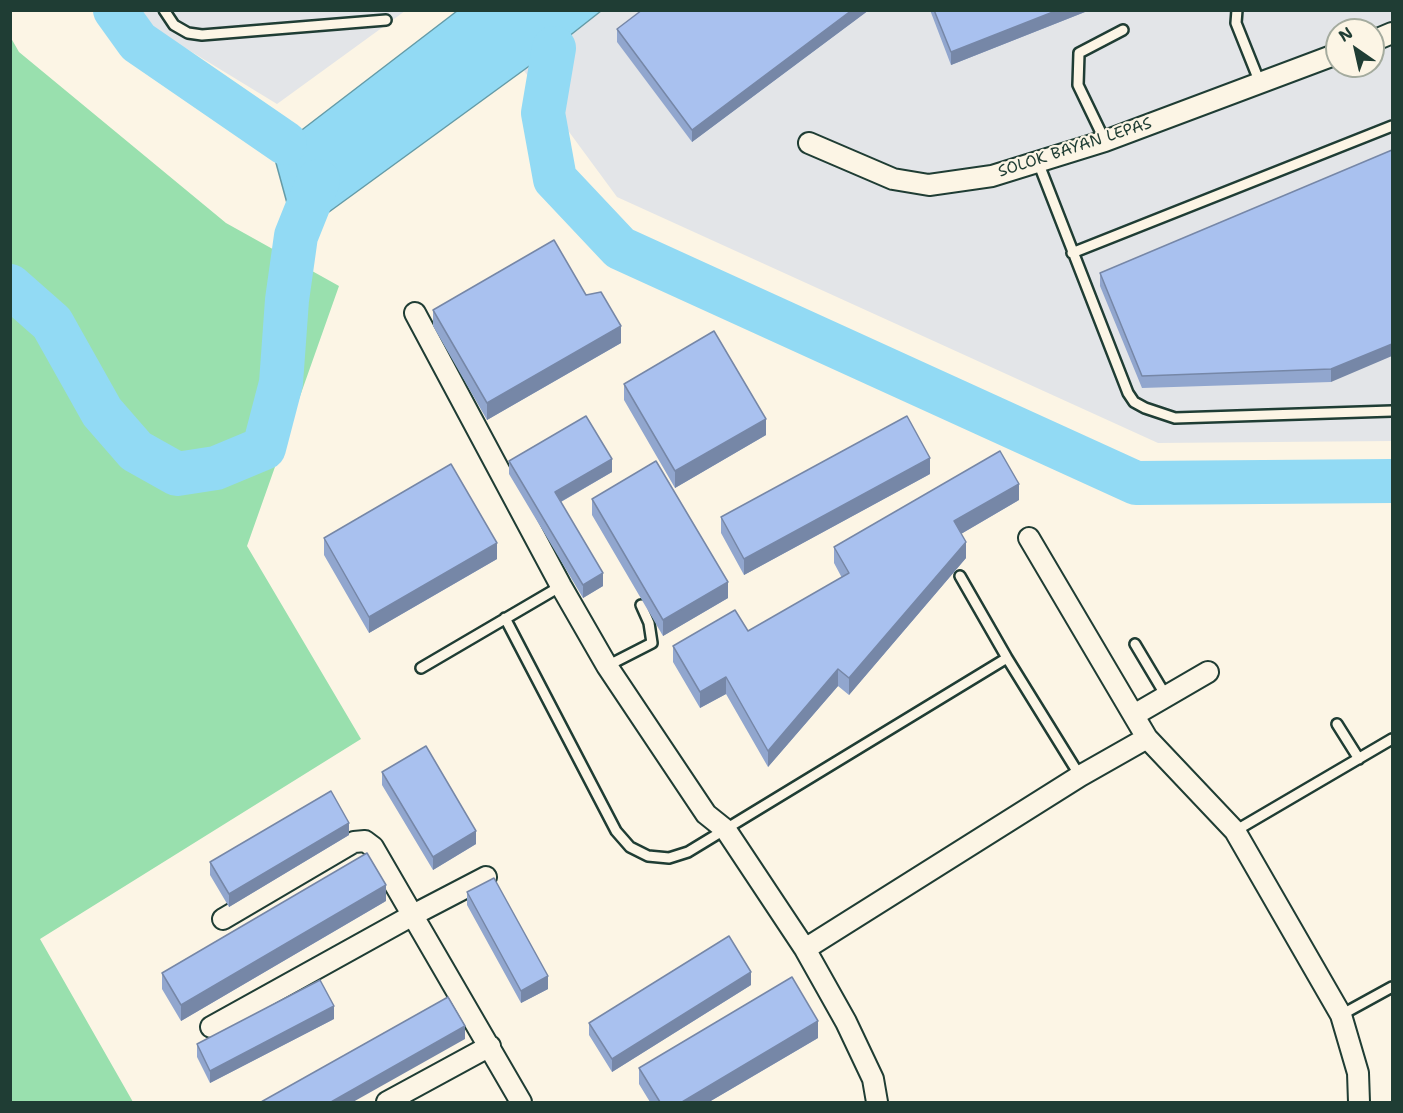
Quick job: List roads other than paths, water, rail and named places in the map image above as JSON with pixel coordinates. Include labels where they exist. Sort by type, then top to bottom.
[{"type":"street","name":"SOLOK BAYAN LEPAS","points":[[809,143],[893,179],[929,184],[992,176],[1105,141],[1325,59]]},
{"type":"street","points":[[415,313],[504,467],[561,586],[607,666],[706,814],[726,830],[805,949],[873,1078],[877,1102]]},
{"type":"street","points":[[1029,538],[1147,738],[1235,831],[1341,1015],[1358,1073],[1359,1102]]},
{"type":"street","points":[[1134,715],[1208,672]]},
{"type":"street","points":[[805,949],[1080,776],[1147,738]]},
{"type":"street","points":[[223,919],[354,842],[365,841],[373,847],[521,1102]]},
{"type":"street","points":[[211,1027],[486,876]]},
{"type":"street","points":[[387,1102],[490,1046]]},
{"type":"lane","points":[[164,10],[174,25],[188,33],[202,35],[386,20]]},
{"type":"lane","points":[[1237,10],[1236,23],[1260,83]]},
{"type":"lane","points":[[1105,141],[1078,86],[1079,53],[1123,30]]},
{"type":"lane","points":[[1072,253],[1392,126]]},
{"type":"lane","points":[[1038,162],[1072,253],[1128,393],[1134,402],[1175,418],[1392,411]]},
{"type":"lane","points":[[960,576],[1007,658],[1080,776]]},
{"type":"lane","points":[[421,668],[561,586]]},
{"type":"lane","points":[[607,666],[652,643],[649,623],[641,605]]},
{"type":"lane","points":[[505,618],[616,831],[630,847],[648,856],[669,858],[688,852],[726,830],[1007,658]]},
{"type":"lane","points":[[1135,644],[1166,696]]},
{"type":"lane","points":[[1337,724],[1359,759]]},
{"type":"lane","points":[[1235,831],[1392,739]]},
{"type":"lane","points":[[1341,1015],[1392,987]]},
{"type":"water","points":[[457,11],[601,11],[554,48],[296,236],[273,152]]},
{"type":"waterway","points":[[115,10],[138,42],[285,143]]},
{"type":"waterway","points":[[554,48],[543,113],[555,179],[620,248],[1136,483],[1392,481]]},
{"type":"waterway","points":[[10,286],[52,323],[102,412],[136,451],[177,474],[216,468],[264,448],[281,383],[287,300],[296,236],[318,181]]}]
